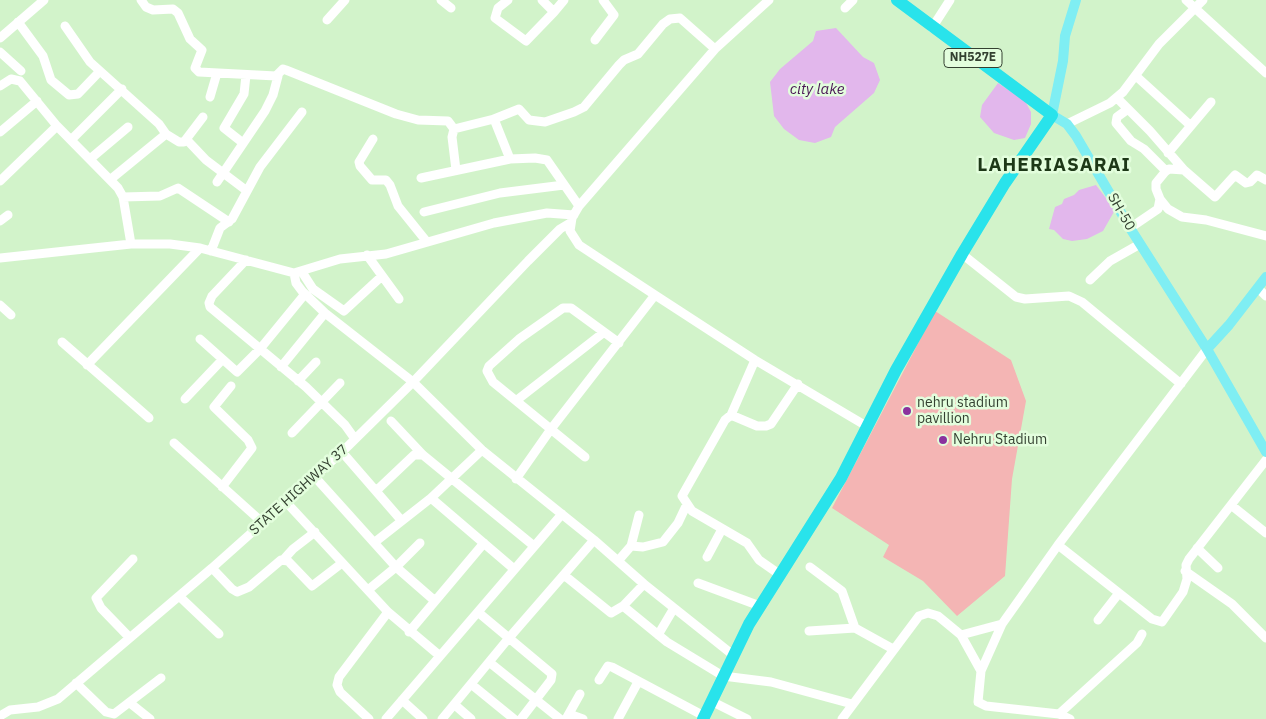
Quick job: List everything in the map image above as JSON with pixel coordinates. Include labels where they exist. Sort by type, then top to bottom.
[{"type":"highway","name":"SH-50","points":[[897,0],[932,28],[1052,115]]},
{"type":"highway","points":[[704,717],[733,655],[760,606],[778,574],[841,478],[896,370],[962,254],[1005,183],[1052,115]]},
{"type":"main road","points":[[1052,115],[1066,36],[1076,0]]},
{"type":"main road","name":"SH-50","points":[[1052,115],[1067,124],[1083,146],[1130,228],[1207,349],[1266,452]]},
{"type":"main road","points":[[1207,349],[1266,277]]},
{"type":"street","points":[[0,38],[44,0]]},
{"type":"street","points":[[327,20],[345,0]]},
{"type":"street","points":[[441,0],[451,8]]},
{"type":"street","points":[[508,0],[498,8],[495,18],[526,41],[564,0]]},
{"type":"street","points":[[542,0],[554,12]]},
{"type":"street","points":[[595,40],[614,15],[602,0]]},
{"type":"street","name":"STATE HIGHWAY 37","points":[[0,716],[17,708],[50,703],[76,683],[212,568],[342,452],[413,382],[574,215],[715,49],[769,0]]},
{"type":"street","points":[[845,8],[853,0]]},
{"type":"street","points":[[932,28],[950,0]]},
{"type":"street","points":[[1186,0],[1266,72]]},
{"type":"street","points":[[1067,124],[1116,98],[1136,76],[1160,44],[1203,0]]},
{"type":"street","points":[[146,2],[154,10],[173,9],[178,12],[190,39],[202,50],[195,70],[199,72],[278,76]]},
{"type":"street","points":[[454,129],[494,119],[519,109],[529,120],[545,122],[584,107],[619,65],[624,60],[638,54],[670,19],[680,18],[715,49]]},
{"type":"street","points":[[18,22],[42,56],[51,80],[69,94],[78,94],[100,71]]},
{"type":"street","points":[[65,26],[90,62],[159,124],[166,134],[179,142],[187,140],[203,118]]},
{"type":"street","points":[[0,52],[21,70]]},
{"type":"street","points":[[217,182],[270,102],[278,76],[283,69],[396,114],[418,120],[448,121],[454,129]]},
{"type":"street","points":[[210,97],[217,73]]},
{"type":"street","points":[[243,143],[224,128],[244,94],[246,75]]},
{"type":"street","points":[[1136,76],[1191,126]]},
{"type":"street","points":[[0,86],[7,81],[16,79],[70,140],[111,179],[123,197],[131,244]]},
{"type":"street","points":[[70,140],[122,89]]},
{"type":"street","points":[[1116,98],[1184,170],[1215,197],[1235,175],[1246,183],[1250,182],[1257,175],[1266,180]]},
{"type":"street","points":[[0,132],[37,101]]},
{"type":"street","points":[[1168,153],[1211,102]]},
{"type":"street","points":[[1128,109],[1117,118],[1116,123],[1131,141],[1144,149],[1166,171]]},
{"type":"street","points":[[211,251],[220,228],[229,222],[260,168],[302,112]]},
{"type":"street","points":[[494,119],[510,159]]},
{"type":"street","points":[[0,181],[57,126]]},
{"type":"street","points":[[90,159],[128,127]]},
{"type":"street","points":[[454,129],[452,137],[456,170]]},
{"type":"street","points":[[111,179],[166,134]]},
{"type":"street","points":[[187,140],[223,174],[247,191]]},
{"type":"street","points":[[373,140],[359,162],[360,166],[372,180],[386,180],[390,185],[398,206],[427,242]]},
{"type":"street","points":[[421,178],[510,159],[543,158],[551,165],[564,185],[574,215],[570,231],[579,245],[754,360],[798,384],[868,427]]},
{"type":"street","points":[[1184,170],[1169,169],[1156,184],[1160,198],[1168,209],[1182,217],[1206,220],[1266,236]]},
{"type":"street","points":[[424,212],[518,190],[564,185]]},
{"type":"street","points":[[123,197],[160,196],[178,188],[229,222]]},
{"type":"street","points":[[1130,228],[1155,213],[1158,209],[1160,198]]},
{"type":"street","points":[[298,273],[340,259],[386,254],[494,222],[537,214],[574,215]]},
{"type":"street","points":[[0,258],[131,244],[170,244],[200,248],[298,273],[314,289],[344,311],[382,276]]},
{"type":"street","points":[[1090,280],[1110,261],[1140,244]]},
{"type":"street","points":[[87,365],[200,248]]},
{"type":"street","points":[[962,254],[1016,297],[1025,299],[1069,296],[1082,302],[1182,384]]},
{"type":"street","points":[[367,255],[399,299]]},
{"type":"street","points":[[246,260],[212,296],[209,304],[210,307],[298,381],[345,425],[355,439]]},
{"type":"street","points":[[298,273],[298,287],[305,294],[413,382],[482,450],[733,655]]},
{"type":"street","points":[[1258,288],[1266,296]]},
{"type":"street","points":[[200,339],[237,372],[260,349],[305,294]]},
{"type":"street","points":[[516,478],[551,429],[655,296]]},
{"type":"street","points":[[0,305],[11,315]]},
{"type":"street","points":[[584,457],[493,382],[487,371],[489,366],[519,339],[563,308],[570,308],[619,343]]},
{"type":"street","points":[[281,368],[325,312]]},
{"type":"street","points":[[517,400],[603,333]]},
{"type":"street","points":[[62,342],[149,418]]},
{"type":"street","points":[[1070,719],[1059,714],[981,704],[977,700],[981,671],[1002,624],[1058,545],[1207,349]]},
{"type":"street","points":[[185,399],[222,360]]},
{"type":"street","points":[[754,360],[731,415],[725,420],[700,467],[683,490],[682,496],[699,516],[747,543],[759,560],[778,574]]},
{"type":"street","points":[[298,381],[316,362]]},
{"type":"street","points":[[292,433],[340,383]]},
{"type":"street","points":[[731,415],[757,426],[771,424],[798,384]]},
{"type":"street","points":[[222,487],[252,448],[248,440],[214,407],[231,386]]},
{"type":"street","points":[[391,421],[423,455],[534,546]]},
{"type":"street","points":[[174,443],[264,522]]},
{"type":"street","points":[[375,542],[431,498],[482,450]]},
{"type":"street","points":[[342,452],[401,520]]},
{"type":"street","points":[[376,491],[414,455],[423,455]]},
{"type":"street","points":[[1058,545],[1152,619],[1162,622],[1183,592],[1187,579],[1186,565],[1197,548],[1266,460]]},
{"type":"street","points":[[314,476],[396,567],[435,601]]},
{"type":"street","points":[[431,498],[514,569]]},
{"type":"street","points":[[286,502],[388,612],[409,632],[440,656]]},
{"type":"street","points":[[631,546],[643,547],[663,542],[678,523],[687,504]]},
{"type":"street","points":[[1230,505],[1266,533]]},
{"type":"street","points":[[386,719],[479,613],[562,514]]},
{"type":"street","points":[[618,562],[631,546],[639,515]]},
{"type":"street","points":[[707,557],[722,529]]},
{"type":"street","points":[[212,568],[237,592],[249,587],[315,532]]},
{"type":"street","points":[[442,719],[488,662],[594,540]]},
{"type":"street","points":[[409,632],[484,543]]},
{"type":"street","points":[[368,590],[420,544]]},
{"type":"street","points":[[1197,548],[1218,568]]},
{"type":"street","points":[[129,637],[101,608],[96,598],[133,559]]},
{"type":"street","points":[[284,559],[312,586],[342,563]]},
{"type":"street","points":[[810,567],[842,591],[855,628]]},
{"type":"street","points":[[1185,571],[1232,604],[1266,638]]},
{"type":"street","points":[[564,574],[607,612],[615,613],[644,584]]},
{"type":"street","points":[[698,583],[760,606]]},
{"type":"street","points":[[1098,620],[1119,593]]},
{"type":"street","points":[[179,596],[219,634]]},
{"type":"street","points":[[623,606],[658,635],[723,676],[771,682],[852,704]]},
{"type":"street","points":[[658,635],[674,608]]},
{"type":"street","points":[[369,719],[340,692],[337,685],[339,676],[388,612]]},
{"type":"street","points":[[479,613],[552,674],[551,680],[521,719]]},
{"type":"street","points":[[842,719],[919,616],[928,613],[938,616],[960,635],[981,671]]},
{"type":"street","points":[[960,635],[1002,624]]},
{"type":"street","points":[[809,631],[855,628],[893,649]]},
{"type":"street","points":[[1059,714],[1138,643],[1142,634]]},
{"type":"street","points":[[488,662],[560,719]]},
{"type":"street","points":[[599,680],[608,666],[612,666],[704,717]]},
{"type":"street","points":[[76,683],[111,713],[117,712],[161,678]]},
{"type":"street","points":[[618,719],[638,682]]},
{"type":"street","points":[[472,684],[514,719]]},
{"type":"street","points":[[580,694],[567,716],[583,719]]},
{"type":"street","points":[[402,700],[424,719]]},
{"type":"street","points":[[711,701],[747,719]]},
{"type":"street","points":[[130,702],[150,719]]},
{"type":"street","points":[[454,705],[471,719]]},
{"type":"shaded area","name":"Nehru Stadium","points":[[935,311],[1011,360],[1026,401],[1012,479],[1005,576],[957,616],[923,581],[883,557],[889,545],[832,508]]},
{"type":"water","name":"city lake","points":[[836,28],[863,57],[874,63],[880,80],[874,93],[835,127],[831,137],[815,143],[799,140],[784,129],[774,116],[770,82],[780,69],[813,41],[816,31]]},
{"type":"water","points":[[998,83],[1025,101],[1031,112],[1031,124],[1025,138],[1014,140],[994,133],[980,117],[982,105]]},
{"type":"water","points":[[1096,185],[1115,210],[1103,231],[1087,239],[1072,241],[1063,239],[1054,230],[1049,229],[1055,207],[1062,204],[1064,199],[1074,195],[1079,190]]},
{"type":"place","name":"nehru stadium pavillion","points":[[907,411]]},
{"type":"place","name":"Nehru Stadium","points":[[943,440]]},
{"type":"district","name":"LAHERIASARAI","points":[[1054,166]]}]
